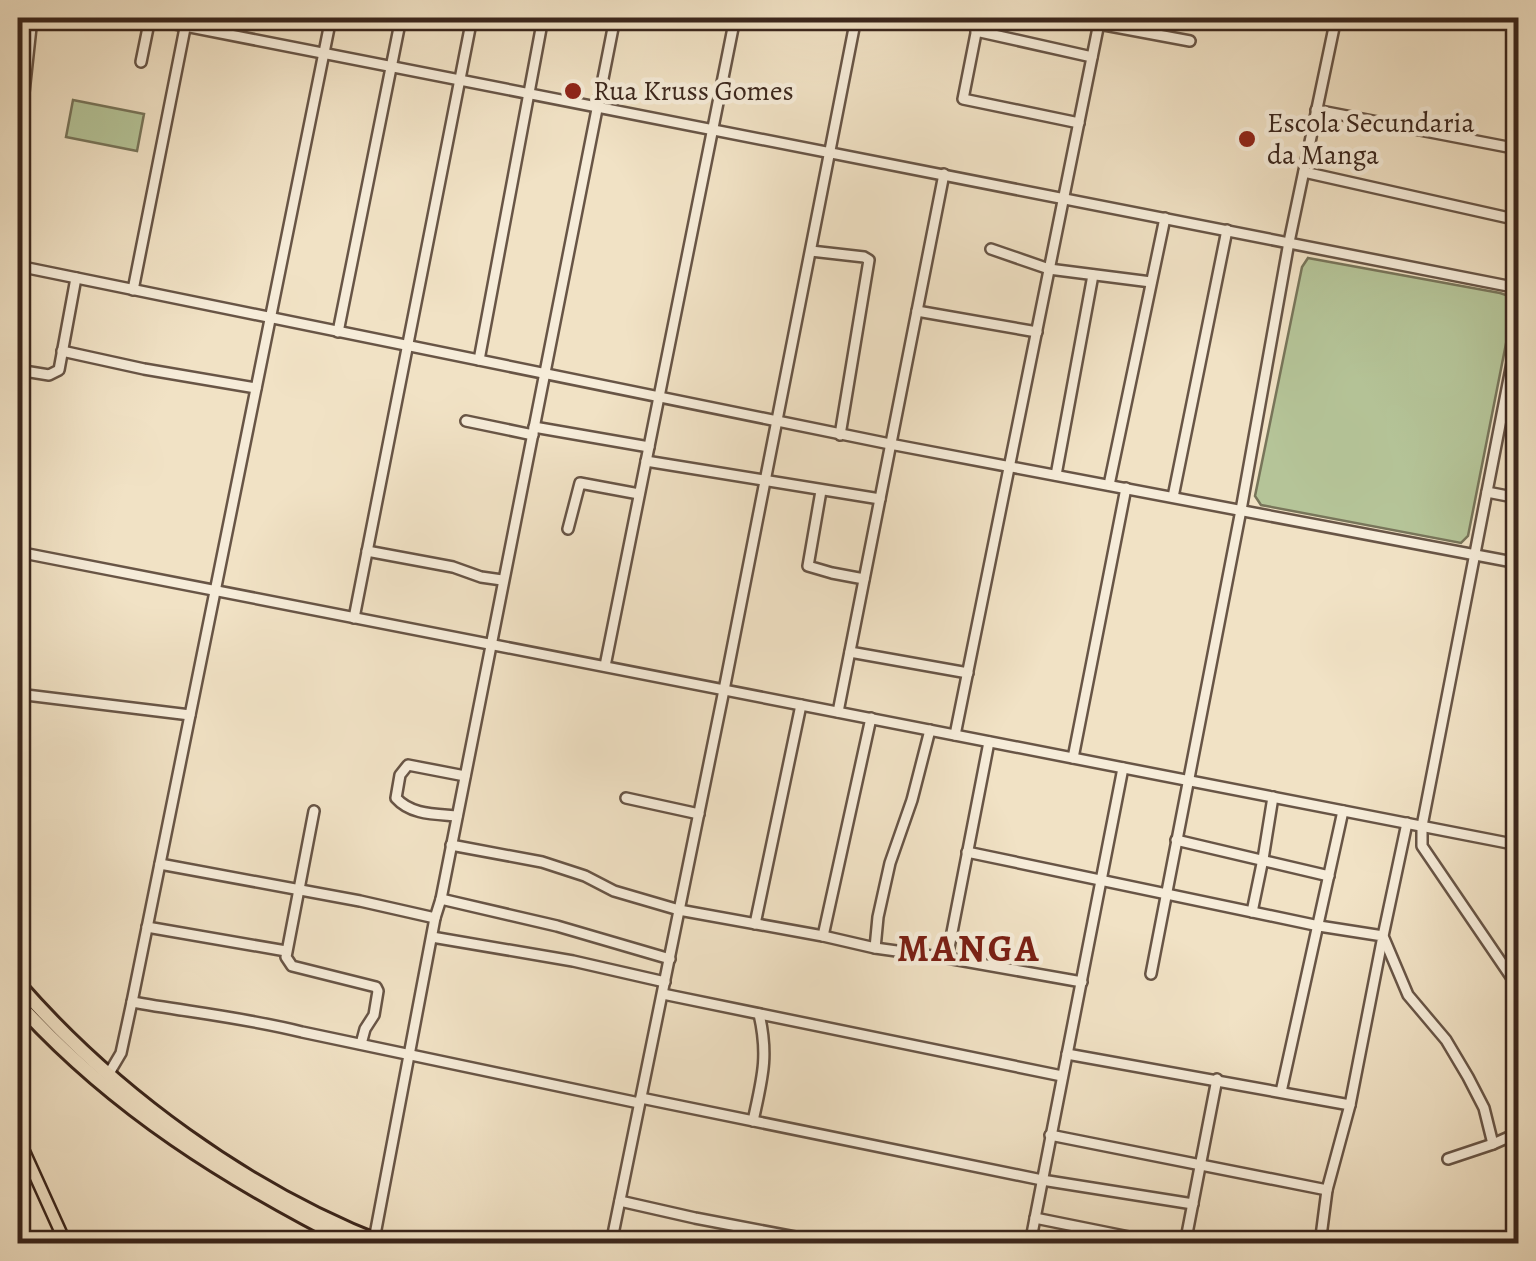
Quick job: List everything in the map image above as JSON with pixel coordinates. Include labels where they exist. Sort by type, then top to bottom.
[{"type":"highway","points":[[18,984],[108,1075],[192,1138],[256,1180],[379,1242]]},
{"type":"highway","points":[[18,1003],[73,1060],[148,1122],[266,1198],[355,1244]]},
{"type":"main road","points":[[18,1138],[66,1244]]},
{"type":"street","points":[[18,148],[32,18]]},
{"type":"street","points":[[141,62],[148,18],[186,22],[391,66],[1518,288]]},
{"type":"street","points":[[108,1075],[121,1053],[132,1002],[331,18]]},
{"type":"street","points":[[338,332],[401,18]]},
{"type":"street","points":[[354,618],[472,18]]},
{"type":"street","points":[[479,360],[543,18]]},
{"type":"street","points":[[379,1242],[435,918],[615,18]]},
{"type":"street","points":[[605,666],[735,18]]},
{"type":"street","points":[[611,1244],[856,18]]},
{"type":"street","points":[[978,18],[963,99],[1079,122]]},
{"type":"street","points":[[1151,974],[1289,242],[1336,18]]},
{"type":"street","points":[[955,735],[1100,21],[1190,41]]},
{"type":"street","points":[[133,290],[186,22]]},
{"type":"street","points":[[976,31],[1092,57]]},
{"type":"street","points":[[1316,110],[1518,149]]},
{"type":"street","points":[[1304,172],[1518,220]]},
{"type":"street","points":[[838,712],[944,174]]},
{"type":"street","points":[[1109,485],[1165,218]]},
{"type":"street","points":[[1173,497],[1227,230]]},
{"type":"street","points":[[992,249],[1050,269],[1152,282]]},
{"type":"street","points":[[810,251],[869,260],[840,434]]},
{"type":"street","points":[[18,266],[777,422],[1518,563]]},
{"type":"street","points":[[1056,475],[1094,275]]},
{"type":"street","points":[[18,370],[50,376],[59,370],[76,278]]},
{"type":"street","points":[[918,311],[1037,332]]},
{"type":"street","points":[[1518,332],[1513,386],[1488,492],[1422,826],[1422,846],[1518,988]]},
{"type":"street","points":[[62,351],[256,388]]},
{"type":"street","points":[[466,421],[649,447]]},
{"type":"street","points":[[646,461],[880,500]]},
{"type":"street","points":[[568,529],[580,483],[639,494]]},
{"type":"street","points":[[1074,758],[1126,488]]},
{"type":"street","points":[[821,491],[808,566],[864,579]]},
{"type":"street","points":[[1488,492],[1518,498]]},
{"type":"street","points":[[18,552],[1518,845]]},
{"type":"street","points":[[367,552],[502,580]]},
{"type":"street","points":[[850,652],[968,673]]},
{"type":"street","points":[[18,694],[190,716]]},
{"type":"street","points":[[755,924],[801,705]]},
{"type":"street","points":[[823,936],[871,718]]},
{"type":"street","points":[[875,948],[890,863],[930,730]]},
{"type":"street","points":[[947,958],[989,742]]},
{"type":"street","points":[[457,816],[420,812],[400,804],[396,798],[400,774],[408,765],[465,776]]},
{"type":"street","points":[[1030,1244],[1122,768]]},
{"type":"street","points":[[1252,912],[1273,797]]},
{"type":"street","points":[[626,798],[699,814]]},
{"type":"street","points":[[314,810],[286,951],[288,962],[376,987],[374,1015],[361,1044]]},
{"type":"street","points":[[1282,1092],[1343,811]]},
{"type":"street","points":[[1320,1244],[1327,1190],[1350,1105],[1407,823]]},
{"type":"street","points":[[1176,840],[1330,876]]},
{"type":"street","points":[[451,845],[542,862],[585,876],[614,891],[680,910],[875,948],[1082,982]]},
{"type":"street","points":[[967,852],[1383,936]]},
{"type":"street","points":[[160,864],[435,918]]},
{"type":"street","points":[[441,900],[556,926],[670,959]]},
{"type":"street","points":[[147,926],[286,951]]},
{"type":"street","points":[[1383,936],[1408,995],[1446,1040],[1468,1077],[1484,1108],[1493,1144]]},
{"type":"street","points":[[432,937],[573,961],[666,982]]},
{"type":"street","points":[[663,994],[1062,1076]]},
{"type":"street","points":[[132,1002],[259,1021],[409,1055],[1042,1180],[1192,1204]]},
{"type":"street","points":[[753,1121],[766,1052],[759,1014]]},
{"type":"street","points":[[1067,1054],[1350,1105]]},
{"type":"street","points":[[1185,1244],[1217,1080]]},
{"type":"street","points":[[1448,1159],[1518,1132]]},
{"type":"street","points":[[1050,1134],[1327,1190]]},
{"type":"street","points":[[620,1200],[832,1244]]},
{"type":"street","points":[[1035,1218],[1164,1244]]},
{"type":"green space","points":[[73,100],[144,114],[137,151],[66,137]]},
{"type":"green space","points":[[1308,258],[1515,298],[1468,536],[1461,543],[1261,505],[1255,496],[1302,267]]},
{"type":"place","name":"Rua Kruss Gomes","points":[[573,91]]},
{"type":"place","name":"Escola Secundaria da Manga","points":[[1247,139]]},
{"type":"district","name":"MANGA","points":[[969,948]]}]
